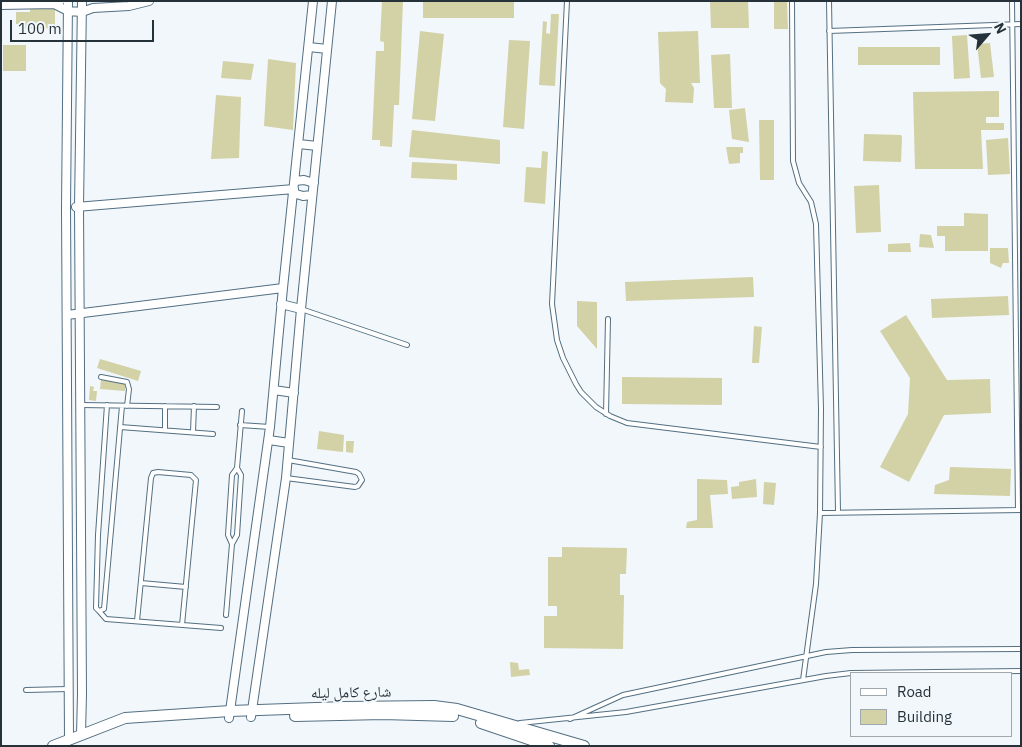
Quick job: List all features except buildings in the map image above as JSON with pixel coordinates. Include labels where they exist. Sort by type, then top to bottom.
[{"type":"street","points":[[68,1],[66,208],[69,739]]},
{"type":"street","points":[[82,1],[93,8]]},
{"type":"street","points":[[81,734],[81,405],[78,207],[82,1]]},
{"type":"street","points":[[1,5],[57,3],[68,11],[82,12],[93,8],[129,6],[149,1]]},
{"type":"street","points":[[230,715],[269,440],[281,304],[313,1]]},
{"type":"street","points":[[252,714],[286,478],[332,1]]},
{"type":"street","points":[[309,47],[327,49]]},
{"type":"street","points":[[298,144],[317,146]]},
{"type":"street","points":[[66,208],[294,188],[304,180],[314,183]]},
{"type":"street","points":[[294,188],[302,196],[312,195]]},
{"type":"street","points":[[67,315],[283,288]]},
{"type":"street","points":[[67,294],[80,294]]},
{"type":"street","points":[[281,304],[301,309]]},
{"type":"street","points":[[274,390],[294,393]]},
{"type":"street","points":[[67,406],[81,405]]},
{"type":"street","points":[[269,440],[289,443]]},
{"type":"street","points":[[68,692],[82,694]]},
{"type":"street","name":"شارع كامل ليله","points":[[53,746],[125,718],[252,714],[345,707],[434,706],[457,709],[584,746]]},
{"type":"street","name":"شارع كامل ليله","points":[[252,714],[443,714],[490,725],[549,746]]},
{"type":"street","points":[[490,725],[512,724]]},
{"type":"lane","points":[[567,1],[552,286],[553,322],[563,358],[576,384],[588,400],[606,414],[627,423],[821,448]]},
{"type":"lane","points":[[792,1],[793,161],[799,183],[811,202],[816,224],[821,448],[816,584],[803,680]]},
{"type":"lane","points":[[829,1],[838,512]]},
{"type":"lane","points":[[820,513],[1020,510],[1012,1]]},
{"type":"lane","points":[[829,31],[1021,24]]},
{"type":"lane","points":[[301,309],[407,345]]},
{"type":"lane","points":[[606,414],[608,319]]},
{"type":"lane","points":[[99,611],[104,609],[120,426],[129,389],[127,382],[102,377]]},
{"type":"lane","points":[[81,405],[217,407]]},
{"type":"lane","points":[[107,406],[98,535],[96,608],[106,619],[221,628]]},
{"type":"lane","points":[[164,430],[165,406]]},
{"type":"lane","points":[[193,432],[194,406]]},
{"type":"lane","points":[[226,615],[232,544],[237,535],[241,476],[237,468],[242,412]]},
{"type":"lane","points":[[240,425],[270,427]]},
{"type":"lane","points":[[120,426],[213,434]]},
{"type":"lane","points":[[286,478],[355,487],[362,480],[356,472],[288,460]]},
{"type":"lane","points":[[232,544],[228,535],[232,475],[237,468]]},
{"type":"lane","points":[[137,622],[151,478],[156,472],[191,475],[196,480],[182,625]]},
{"type":"lane","points":[[98,535],[110,536]]},
{"type":"lane","points":[[141,583],[186,587]]},
{"type":"lane","points":[[570,719],[623,696],[826,652],[852,650],[1021,649]]},
{"type":"lane","points":[[936,672],[1021,671]]},
{"type":"lane","points":[[512,724],[626,712],[850,673]]},
{"type":"lane","points":[[26,690],[68,692]]}]
